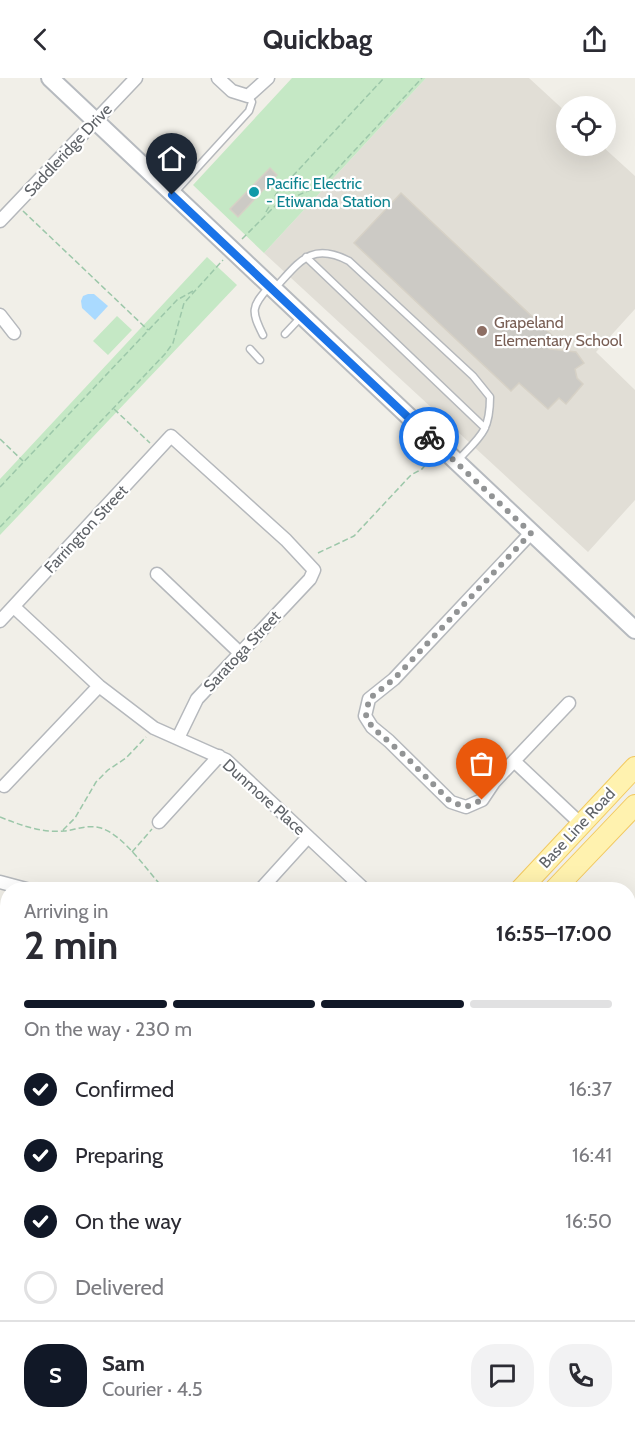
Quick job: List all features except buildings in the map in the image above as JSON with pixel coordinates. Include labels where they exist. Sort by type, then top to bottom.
[{"type":"main road","name":"Base Line Road","points":[[527,882],[635,768]]},
{"type":"main road","name":"Base Line Road","points":[[562,882],[635,805]]},
{"type":"street","points":[[50,78],[635,630]]},
{"type":"street","name":"Saddleridge Drive","points":[[0,221],[136,78]]},
{"type":"street","points":[[218,78],[232,91],[248,96],[268,78]]},
{"type":"street","points":[[0,315],[14,333]]},
{"type":"street","name":"Farrington Street","points":[[0,621],[171,436],[286,540],[314,570]]},
{"type":"street","points":[[531,533],[394,679],[369,699],[366,716],[372,727],[451,802],[466,807],[482,800],[494,782],[569,703]]},
{"type":"street","name":"Saratoga Street","points":[[178,738],[197,699],[310,579],[314,570]]},
{"type":"street","points":[[157,573],[240,653]]},
{"type":"street","name":"Dunmore Place","points":[[14,607],[99,686],[154,728],[219,756],[356,882]]},
{"type":"street","points":[[4,786],[99,686]]},
{"type":"street","points":[[159,822],[219,756]]},
{"type":"street","points":[[514,761],[581,824]]},
{"type":"street","points":[[267,882],[308,837]]},
{"type":"lane","points":[[172,195],[249,111],[252,102],[248,96]]},
{"type":"lane","points":[[263,335],[254,318],[256,302],[306,257],[321,253],[334,254],[349,261],[473,376],[490,397],[490,417],[480,438],[456,462]]},
{"type":"lane","points":[[306,257],[485,428]]},
{"type":"lane","points":[[285,334],[301,316]]},
{"type":"lane","points":[[250,350],[260,360]]},
{"type":"path","points":[[384,78],[276,194],[264,215],[276,205],[319,186],[328,179],[422,78]]},
{"type":"path","points":[[16,205],[148,330]]},
{"type":"path","points":[[0,487],[177,300],[194,290],[184,303],[169,349],[0,527]]},
{"type":"path","points":[[113,408],[158,451]]},
{"type":"path","points":[[0,439],[24,461]]},
{"type":"path","points":[[318,553],[354,536],[411,475],[422,469],[429,461]]},
{"type":"path","points":[[63,831],[75,818],[96,782],[108,770],[126,758],[154,728]]},
{"type":"path","points":[[0,817],[30,828],[63,831],[99,827],[116,837],[158,882]]},
{"type":"path","points":[[132,852],[159,822]]},
{"type":"shaded area","name":"Grapeland Elementary School","points":[[426,78],[529,78],[556,103],[556,156],[613,156],[635,176],[635,309],[596,352],[635,390],[635,500],[588,552],[264,253]]},
{"type":"green space","points":[[292,78],[426,78],[264,253],[193,185]]},
{"type":"green space","points":[[207,257],[237,285],[0,535],[0,479]]},
{"type":"green space","points":[[117,316],[132,330],[108,355],[93,341]]},
{"type":"water","points":[[94,294],[108,306],[95,320],[82,308],[83,296]]},
{"type":"way so far","points":[[429,437],[531,533],[394,679],[369,699],[366,716],[372,727],[451,802],[466,807],[482,800]]},
{"type":"place","name":"Pacific Electric - Etiwanda Station","points":[[254,192]]},
{"type":"place","name":"Grapeland Elementary School","points":[[482,331]]},
{"type":"route","points":[[172,195],[429,437]]}]
